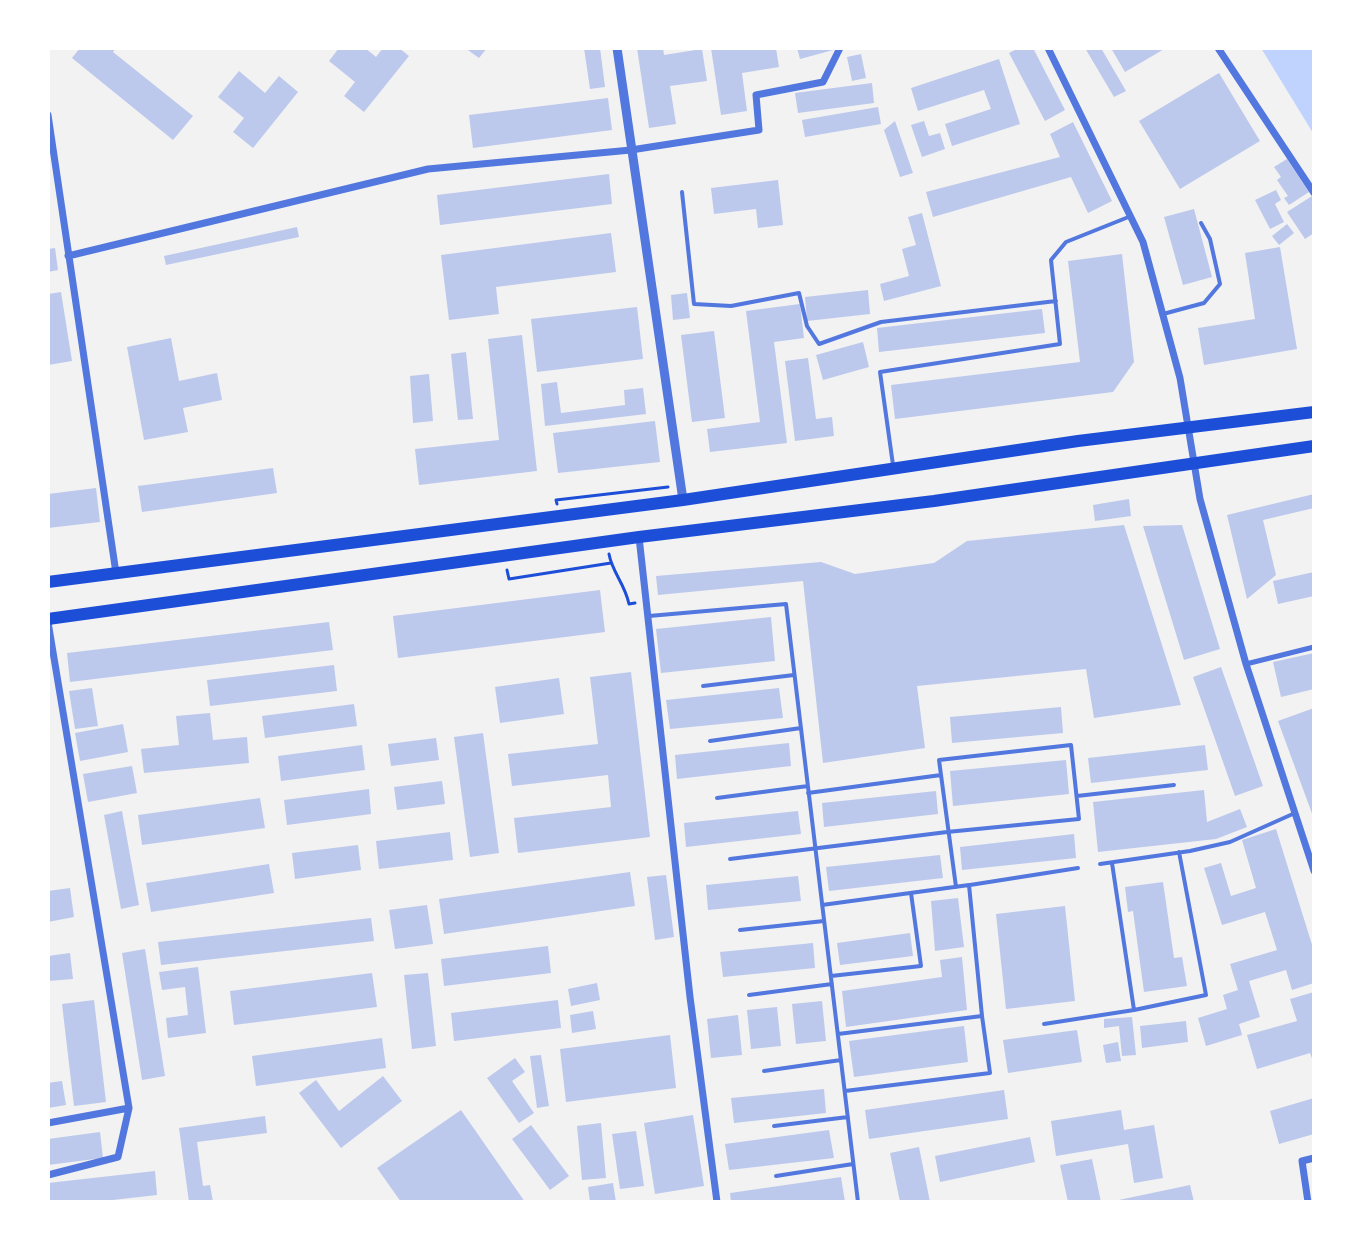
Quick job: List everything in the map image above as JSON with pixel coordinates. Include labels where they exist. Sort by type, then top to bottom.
[{"type":"main road","points":[[48,582],[683,500],[1078,441],[1314,412]]},
{"type":"main road","points":[[48,621],[639,537],[934,501],[1314,446]]},
{"type":"street","points":[[617,48],[683,500]]},
{"type":"street","points":[[68,256],[428,169],[631,150],[759,130],[756,95],[823,82],[840,48]]},
{"type":"street","points":[[1048,48],[1143,242],[1180,378],[1192,464],[1246,664],[1314,871]]},
{"type":"street","points":[[1218,48],[1314,193]]},
{"type":"street","points":[[48,115],[116,573]]},
{"type":"street","points":[[639,537],[690,997],[717,1202]]},
{"type":"street","points":[[48,621],[129,1108],[118,1157],[48,1175]]},
{"type":"street","points":[[1246,664],[1314,647]]},
{"type":"street","points":[[48,1123],[129,1108]]},
{"type":"street","points":[[1308,1202],[1302,1161],[1314,1158]]},
{"type":"lane","points":[[682,192],[694,304],[731,306],[799,293],[807,326],[819,344],[881,322],[1056,301]]},
{"type":"lane","points":[[894,468],[880,372],[1060,344],[1051,260],[1066,242],[1131,216]]},
{"type":"lane","points":[[1163,314],[1204,303],[1220,284],[1210,239],[1201,223]]},
{"type":"lane","points":[[647,617],[786,604],[858,1202]]},
{"type":"lane","points":[[703,686],[794,675]]},
{"type":"lane","points":[[710,741],[801,728]]},
{"type":"lane","points":[[730,859],[947,832],[1079,819],[1071,745],[939,760],[947,832],[956,887]]},
{"type":"lane","points":[[808,793],[941,775]]},
{"type":"lane","points":[[1076,796],[1174,785]]},
{"type":"lane","points":[[717,798],[808,786]]},
{"type":"lane","points":[[1100,864],[1230,842],[1295,813]]},
{"type":"lane","points":[[1044,1024],[1206,995],[1179,852]]},
{"type":"lane","points":[[1112,863],[1134,1010]]},
{"type":"lane","points":[[822,905],[1078,868]]},
{"type":"lane","points":[[845,1091],[990,1073],[969,885]]},
{"type":"lane","points":[[831,976],[921,966],[911,893]]},
{"type":"lane","points":[[740,930],[824,921]]},
{"type":"lane","points":[[749,995],[832,984]]},
{"type":"lane","points":[[838,1034],[982,1016]]},
{"type":"lane","points":[[764,1071],[841,1060]]},
{"type":"lane","points":[[774,1126],[848,1117]]},
{"type":"lane","points":[[776,1176],[853,1164]]},
{"type":"path","points":[[556,500],[673,486]]},
{"type":"path","points":[[505,557],[509,579],[611,563],[626,587],[629,604]]},
{"type":"water","points":[[1261,48],[1314,48],[1314,134],[1313,133]]},
{"type":"building","points":[[80,48],[116,48],[113,52],[193,116],[173,140],[72,58]]},
{"type":"building","points":[[339,48],[365,48],[376,57],[383,48],[399,48],[409,56],[364,112],[344,96],[355,82],[329,61]]},
{"type":"building","points":[[465,48],[487,48],[479,58]]},
{"type":"building","points":[[584,48],[600,48],[605,87],[590,89]]},
{"type":"building","points":[[637,48],[663,48],[664,55],[702,49],[707,81],[670,86],[676,124],[649,128]]},
{"type":"building","points":[[711,48],[776,48],[779,67],[742,73],[747,111],[721,115]]},
{"type":"building","points":[[797,48],[836,48],[837,49],[800,59]]},
{"type":"building","points":[[1019,48],[1033,48],[1065,110],[1045,121],[1009,53]]},
{"type":"building","points":[[1085,48],[1101,48],[1126,91],[1114,97]]},
{"type":"building","points":[[1111,48],[1166,48],[1125,72]]},
{"type":"building","points":[[861,54],[866,78],[852,81],[847,57]]},
{"type":"building","points":[[999,59],[1020,124],[952,146],[945,124],[991,109],[984,90],[918,111],[911,88]]},
{"type":"building","points":[[239,71],[265,93],[279,76],[298,92],[253,148],[233,132],[244,118],[218,97]]},
{"type":"building","points":[[1219,73],[1260,141],[1180,189],[1139,121]]},
{"type":"building","points":[[872,83],[874,103],[798,113],[795,93]]},
{"type":"building","points":[[608,98],[612,130],[473,148],[469,115]]},
{"type":"building","points":[[878,107],[881,124],[805,137],[802,120]]},
{"type":"building","points":[[895,121],[913,173],[900,177],[884,130]]},
{"type":"building","points":[[924,121],[929,136],[940,133],[945,149],[922,157],[911,125]]},
{"type":"building","points":[[1073,122],[1112,201],[1088,213],[1071,177],[933,217],[926,192],[1060,157],[1050,134]]},
{"type":"building","points":[[1287,159],[1309,192],[1289,205],[1284,198],[1288,196],[1277,180],[1281,177],[1274,167]]},
{"type":"building","points":[[609,174],[612,204],[440,225],[437,195]]},
{"type":"building","points":[[778,180],[783,225],[758,228],[756,209],[714,214],[711,188]]},
{"type":"building","points":[[1276,190],[1281,200],[1275,204],[1284,222],[1270,229],[1255,200]]},
{"type":"building","points":[[1312,196],[1314,233],[1305,239],[1287,212]]},
{"type":"building","points":[[1194,209],[1212,277],[1183,285],[1164,217]]},
{"type":"building","points":[[922,213],[941,286],[884,301],[880,284],[909,276],[902,249],[916,245],[908,217]]},
{"type":"building","points":[[1287,224],[1294,233],[1279,245],[1272,236]]},
{"type":"building","points":[[297,227],[299,237],[166,265],[164,256]]},
{"type":"building","points":[[611,233],[616,272],[496,287],[499,314],[449,320],[441,255]]},
{"type":"building","points":[[1280,247],[1297,349],[1204,365],[1198,328],[1255,319],[1245,253]]},
{"type":"building","points":[[55,248],[58,270],[48,272],[48,249]]},
{"type":"building","points":[[1122,254],[1134,362],[1113,392],[895,419],[891,385],[1080,362],[1068,261]]},
{"type":"building","points":[[868,290],[870,314],[807,321],[805,297]]},
{"type":"building","points":[[61,292],[72,361],[48,365],[48,294]]},
{"type":"building","points":[[687,293],[690,318],[673,320],[671,295]]},
{"type":"building","points":[[800,304],[804,338],[774,342],[787,443],[710,452],[707,429],[760,422],[746,311]]},
{"type":"building","points":[[637,307],[643,359],[537,372],[531,319]]},
{"type":"building","points":[[1042,309],[1045,333],[879,352],[877,328]]},
{"type":"building","points":[[714,331],[725,418],[692,422],[681,335]]},
{"type":"building","points":[[522,335],[537,471],[419,485],[415,449],[499,440],[488,339]]},
{"type":"building","points":[[171,338],[179,381],[217,373],[222,400],[183,408],[188,432],[144,440],[127,347]]},
{"type":"building","points":[[863,342],[869,367],[823,380],[816,355]]},
{"type":"building","points":[[466,352],[473,419],[458,420],[451,354]]},
{"type":"building","points":[[808,358],[816,419],[832,417],[834,436],[795,441],[785,361]]},
{"type":"building","points":[[429,374],[433,421],[413,423],[410,376]]},
{"type":"building","points":[[557,382],[561,413],[625,405],[624,390],[643,388],[646,414],[545,426],[541,384]]},
{"type":"building","points":[[655,421],[660,462],[558,473],[553,433]]},
{"type":"building","points":[[273,468],[277,493],[142,512],[138,486]]},
{"type":"building","points":[[96,488],[100,522],[48,528],[48,494]]},
{"type":"building","points":[[1314,494],[1314,508],[1263,520],[1276,575],[1247,599],[1227,515]]},
{"type":"building","points":[[1129,499],[1131,516],[1095,521],[1093,505]]},
{"type":"building","points":[[1124,525],[1181,705],[1094,718],[1086,669],[917,686],[925,748],[823,763],[803,581],[658,595],[656,576],[821,562],[855,574],[934,563],[967,541]]},
{"type":"building","points":[[1182,525],[1220,649],[1184,660],[1143,526]]},
{"type":"building","points":[[1314,572],[1314,596],[1278,604],[1273,581]]},
{"type":"building","points":[[600,590],[605,632],[398,658],[393,616]]},
{"type":"building","points":[[771,617],[775,661],[661,673],[656,629]]},
{"type":"building","points":[[329,622],[333,650],[70,682],[67,653]]},
{"type":"building","points":[[1314,653],[1314,689],[1281,697],[1273,662]]},
{"type":"building","points":[[334,665],[337,691],[210,706],[207,680]]},
{"type":"building","points":[[1221,667],[1263,786],[1235,796],[1193,677]]},
{"type":"building","points":[[631,672],[650,837],[518,853],[514,818],[611,807],[608,775],[512,786],[508,754],[598,744],[590,677]]},
{"type":"building","points":[[559,678],[564,714],[500,723],[495,687]]},
{"type":"building","points":[[92,688],[98,726],[75,729],[69,691]]},
{"type":"building","points":[[779,688],[783,718],[670,729],[666,700]]},
{"type":"building","points":[[354,704],[357,726],[265,738],[262,716]]},
{"type":"building","points":[[1061,707],[1063,733],[952,743],[950,717]]},
{"type":"building","points":[[1314,708],[1314,819],[1278,721]]},
{"type":"building","points":[[210,713],[213,740],[247,737],[249,763],[144,773],[141,749],[179,745],[176,716]]},
{"type":"building","points":[[123,724],[128,752],[80,761],[75,733]]},
{"type":"building","points":[[483,733],[499,853],[470,857],[454,737]]},
{"type":"building","points":[[436,738],[439,760],[391,766],[388,744]]},
{"type":"building","points":[[789,743],[791,766],[677,779],[675,755]]},
{"type":"building","points":[[362,745],[365,770],[281,781],[278,756]]},
{"type":"building","points":[[1205,745],[1208,770],[1091,783],[1088,758]]},
{"type":"building","points":[[1066,760],[1069,794],[953,806],[950,771]]},
{"type":"building","points":[[132,766],[137,793],[88,802],[83,774]]},
{"type":"building","points":[[442,781],[445,804],[397,810],[394,787]]},
{"type":"building","points":[[369,789],[371,814],[287,825],[284,800]]},
{"type":"building","points":[[1204,790],[1207,822],[1240,809],[1247,827],[1216,839],[1098,852],[1093,802]]},
{"type":"building","points":[[936,791],[938,814],[824,827],[822,803]]},
{"type":"building","points":[[260,798],[265,828],[142,845],[138,815]]},
{"type":"building","points":[[122,811],[139,905],[121,909],[104,815]]},
{"type":"building","points":[[798,811],[801,834],[686,847],[684,823]]},
{"type":"building","points":[[1276,829],[1314,951],[1314,983],[1292,990],[1286,970],[1249,981],[1260,1017],[1239,1024],[1242,1035],[1206,1046],[1198,1018],[1227,1009],[1223,995],[1238,990],[1230,964],[1277,950],[1265,912],[1222,925],[1204,868],[1221,863],[1231,896],[1256,888],[1242,840]]},
{"type":"building","points":[[450,832],[453,860],[379,869],[376,841]]},
{"type":"building","points":[[1074,834],[1076,858],[962,870],[960,847]]},
{"type":"building","points":[[358,845],[361,870],[295,879],[292,853]]},
{"type":"building","points":[[940,855],[943,878],[829,891],[826,867]]},
{"type":"building","points":[[269,864],[274,893],[151,912],[146,883]]},
{"type":"building","points":[[630,872],[635,906],[444,934],[439,899]]},
{"type":"building","points":[[666,875],[674,937],[655,940],[647,877]]},
{"type":"building","points":[[798,876],[801,901],[708,910],[706,885]]},
{"type":"building","points":[[1163,882],[1174,958],[1182,957],[1187,986],[1144,992],[1133,911],[1128,912],[1125,887]]},
{"type":"building","points":[[70,888],[74,917],[48,922],[48,891]]},
{"type":"building","points":[[958,898],[964,947],[935,951],[931,901]]},
{"type":"building","points":[[427,905],[433,944],[395,949],[389,910]]},
{"type":"building","points":[[1065,906],[1075,1001],[1006,1009],[996,914]]},
{"type":"building","points":[[371,918],[374,941],[161,965],[158,942]]},
{"type":"building","points":[[910,933],[913,956],[840,965],[837,943]]},
{"type":"building","points":[[813,943],[815,968],[723,977],[720,952]]},
{"type":"building","points":[[548,946],[551,973],[444,986],[441,959]]},
{"type":"building","points":[[145,949],[165,1076],[142,1080],[122,953]]},
{"type":"building","points":[[70,953],[73,979],[48,981],[48,956]]},
{"type":"building","points":[[962,957],[967,1010],[846,1027],[842,991],[942,977],[940,960]]},
{"type":"building","points":[[198,967],[206,1033],[168,1038],[166,1018],[188,1015],[185,987],[162,990],[159,972]]},
{"type":"building","points":[[372,973],[377,1007],[234,1025],[230,991]]},
{"type":"building","points":[[428,973],[436,1046],[412,1049],[404,975]]},
{"type":"building","points":[[597,983],[600,1000],[571,1006],[568,989]]},
{"type":"building","points":[[1314,992],[1314,1064],[1310,1053],[1257,1069],[1247,1035],[1297,1021],[1290,999]]},
{"type":"building","points":[[94,1000],[106,1102],[74,1106],[62,1004]]},
{"type":"building","points":[[558,1000],[561,1028],[454,1041],[451,1013]]},
{"type":"building","points":[[822,1001],[826,1041],[796,1044],[792,1004]]},
{"type":"building","points":[[777,1007],[781,1046],[751,1049],[747,1010]]},
{"type":"building","points":[[593,1011],[596,1029],[572,1033],[570,1015]]},
{"type":"building","points":[[738,1015],[742,1055],[711,1058],[707,1019]]},
{"type":"building","points":[[1132,1017],[1136,1055],[1122,1056],[1119,1026],[1104,1028],[1104,1019]]},
{"type":"building","points":[[1186,1021],[1188,1042],[1142,1048],[1140,1026]]},
{"type":"building","points":[[964,1026],[968,1062],[854,1077],[849,1041]]},
{"type":"building","points":[[1077,1030],[1082,1062],[1008,1073],[1003,1040]]},
{"type":"building","points":[[670,1035],[676,1088],[566,1102],[560,1049]]},
{"type":"building","points":[[382,1038],[386,1068],[256,1086],[252,1056]]},
{"type":"building","points":[[1118,1042],[1121,1061],[1106,1063],[1103,1045]]},
{"type":"building","points":[[541,1055],[549,1106],[537,1108],[530,1056]]},
{"type":"building","points":[[515,1058],[525,1072],[512,1081],[534,1113],[519,1123],[487,1078]]},
{"type":"building","points":[[383,1076],[402,1101],[341,1148],[299,1093],[316,1080],[339,1111]]},
{"type":"building","points":[[62,1081],[66,1105],[48,1108],[48,1083]]},
{"type":"building","points":[[824,1089],[826,1113],[734,1123],[731,1098]]},
{"type":"building","points":[[1004,1090],[1008,1119],[869,1139],[865,1110]]},
{"type":"building","points":[[1314,1098],[1314,1134],[1279,1144],[1270,1111]]},
{"type":"building","points":[[461,1110],[525,1202],[401,1202],[377,1168]]},
{"type":"building","points":[[1121,1110],[1124,1130],[1154,1125],[1163,1178],[1134,1183],[1128,1144],[1056,1156],[1051,1121]]},
{"type":"building","points":[[693,1115],[704,1186],[655,1194],[644,1123]]},
{"type":"building","points":[[265,1116],[267,1133],[197,1142],[203,1186],[210,1185],[213,1202],[189,1202],[179,1128]]},
{"type":"building","points":[[601,1123],[606,1178],[582,1180],[577,1126]]},
{"type":"building","points":[[531,1125],[569,1176],[550,1190],[512,1139]]},
{"type":"building","points":[[829,1130],[834,1158],[729,1170],[725,1144]]},
{"type":"building","points":[[636,1131],[644,1186],[620,1189],[612,1134]]},
{"type":"building","points":[[100,1132],[103,1158],[48,1165],[48,1139]]},
{"type":"building","points":[[1030,1137],[1035,1162],[940,1182],[935,1156]]},
{"type":"building","points":[[919,1147],[930,1202],[900,1202],[890,1153]]},
{"type":"building","points":[[1092,1159],[1101,1202],[1068,1202],[1060,1165]]},
{"type":"building","points":[[155,1171],[157,1195],[95,1202],[48,1202],[48,1183]]},
{"type":"building","points":[[841,1177],[845,1202],[731,1202],[730,1193]]},
{"type":"building","points":[[613,1183],[616,1202],[590,1202],[588,1187]]},
{"type":"building","points":[[1190,1185],[1194,1202],[1114,1202],[1114,1201]]}]
